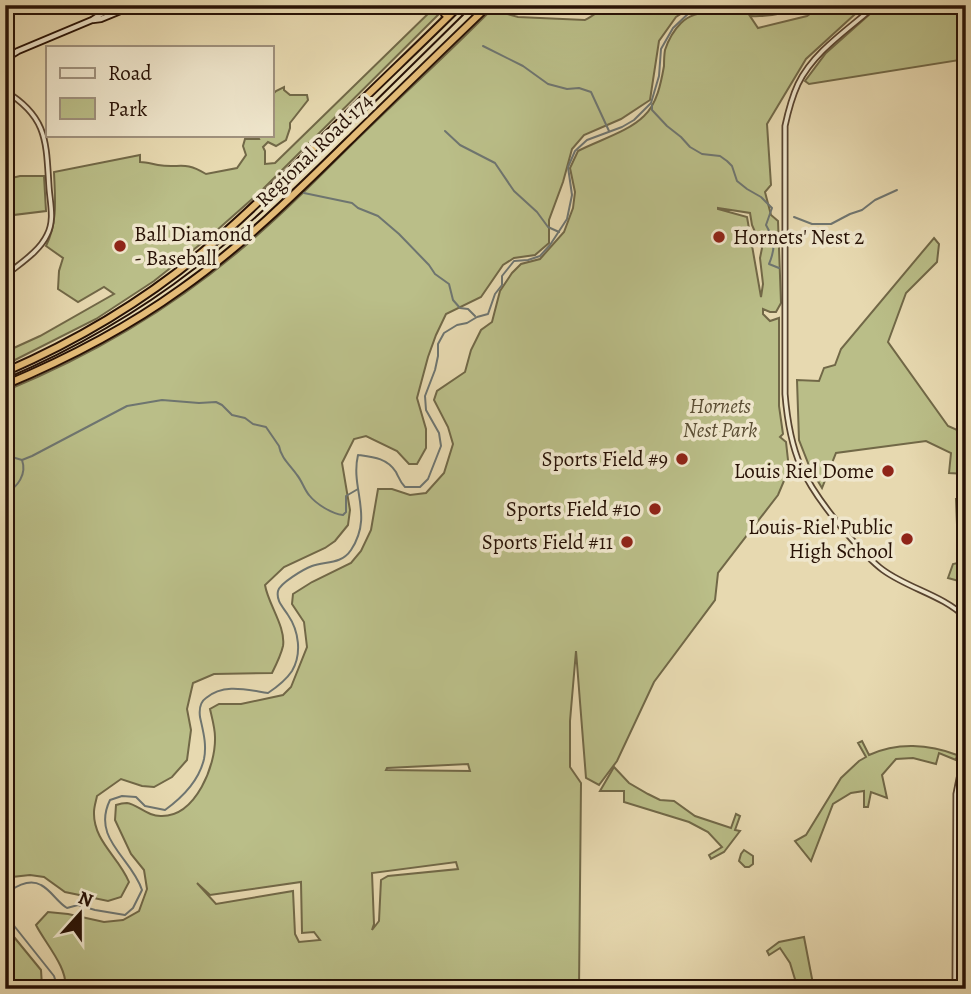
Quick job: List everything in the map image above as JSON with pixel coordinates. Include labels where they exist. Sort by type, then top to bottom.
[{"type":"highway","points":[[416,47],[453,5]]},
{"type":"highway","name":"Regional Road 174","points":[[5,372],[104,321],[199,255],[460,5]]},
{"type":"highway","name":"Regional Road 174","points":[[5,385],[65,358],[129,323],[183,288],[218,261],[293,196],[489,5]]},
{"type":"main road","points":[[5,59],[120,5]]},
{"type":"main road","points":[[92,20],[135,5]]},
{"type":"street","points":[[876,5],[822,52],[807,69],[793,97],[785,126],[786,415],[798,463],[810,485],[848,535],[884,571],[950,604],[966,618]]},
{"type":"street","points":[[5,91],[30,110],[43,133],[48,154],[52,214],[50,230],[44,241],[5,276]]},
{"type":"street","points":[[955,989],[956,794],[966,744]]},
{"type":"green space","points":[[437,5],[448,5],[259,193],[207,239],[154,281],[96,319],[5,365],[5,352],[40,336],[114,294],[104,287],[78,302],[58,289],[63,258],[46,246],[54,219],[54,172],[140,155],[140,162],[187,166],[206,174],[237,168],[246,155],[243,146],[245,139],[273,136],[273,94],[284,87],[290,95],[307,95],[308,100],[290,123],[286,140],[276,146],[268,142],[263,147],[265,164],[275,163]]},
{"type":"green space","points":[[496,5],[507,5],[504,9],[507,14],[518,17],[585,20],[596,13],[598,5],[706,5],[692,7],[676,17],[659,41],[650,100],[621,119],[584,135],[572,149],[549,220],[549,243],[535,255],[514,258],[503,265],[481,297],[446,314],[428,357],[417,398],[426,429],[426,448],[417,464],[409,464],[397,451],[366,436],[354,439],[342,463],[350,510],[348,525],[335,541],[284,567],[265,585],[283,639],[281,653],[272,673],[214,674],[193,683],[187,709],[191,730],[187,760],[172,777],[154,787],[121,779],[97,796],[94,812],[98,832],[129,882],[121,897],[108,901],[65,892],[44,877],[30,875],[12,877],[5,885],[5,391],[107,342],[172,301],[233,256],[291,205]]},
{"type":"green space","name":"Hornets Nest Park","points":[[731,5],[807,5],[765,16],[750,16],[758,28],[807,16],[822,5],[865,5],[806,59],[767,124],[771,185],[765,192],[771,215],[778,221],[781,303],[776,312],[763,309],[763,314],[770,321],[779,318],[779,406],[783,434],[780,437],[786,442],[789,469],[778,495],[718,573],[715,600],[654,682],[617,761],[599,785],[586,778],[576,651],[570,721],[570,767],[581,783],[579,989],[65,989],[60,965],[36,925],[48,912],[104,922],[123,920],[139,911],[147,889],[144,870],[131,854],[115,820],[116,805],[131,804],[152,815],[162,816],[185,808],[202,787],[212,761],[215,737],[210,709],[219,704],[241,704],[283,695],[291,687],[307,647],[304,622],[292,604],[293,594],[351,563],[361,551],[371,530],[378,489],[392,489],[410,495],[426,493],[444,473],[453,444],[448,427],[434,400],[437,391],[465,372],[471,350],[481,330],[492,322],[500,291],[512,273],[521,264],[540,259],[564,232],[573,208],[575,192],[570,168],[578,151],[622,131],[644,116],[658,93],[665,50],[676,29],[692,16]],"holes":[[[718,209],[750,213],[762,248],[761,297],[747,217]],[[468,764],[470,771],[386,770]],[[456,862],[458,869],[388,876],[381,880],[379,921],[372,930],[372,873]],[[301,882],[302,933],[314,932],[320,940],[299,942],[295,934],[293,891],[216,904],[197,883],[210,895]]]},
{"type":"green space","points":[[880,5],[966,5],[966,59],[809,84],[805,81],[826,53]]},
{"type":"green space","points":[[44,176],[46,211],[5,216],[7,179]]},
{"type":"green space","points":[[934,238],[939,244],[937,262],[906,293],[888,342],[948,426],[966,434],[966,474],[949,473],[951,453],[926,441],[836,453],[822,488],[810,468],[799,440],[797,380],[819,381],[824,368],[835,365],[841,349]]},
{"type":"green space","points":[[956,499],[966,499],[966,550],[958,550]]},
{"type":"green space","points":[[966,561],[966,583],[948,578],[953,564]]},
{"type":"green space","points":[[862,741],[869,755],[891,748],[913,746],[957,755],[956,760],[939,753],[936,764],[913,758],[896,759],[882,775],[887,798],[871,792],[868,807],[864,807],[864,791],[851,793],[833,804],[811,861],[795,841],[806,835],[841,778],[866,757],[858,743]]},
{"type":"green space","points":[[614,767],[629,783],[660,800],[674,801],[695,816],[731,828],[736,814],[740,816],[735,830],[740,831],[724,852],[711,859],[709,855],[722,847],[708,832],[689,822],[624,802],[624,791],[600,791]]},
{"type":"green space","points":[[744,850],[753,856],[753,864],[749,867],[739,861]]},
{"type":"green space","points":[[5,926],[41,970],[42,986],[37,989],[5,989]]},
{"type":"green space","points":[[804,937],[816,989],[798,989],[790,963],[780,948],[769,955],[767,951],[779,942]]},
{"type":"waterway","points":[[5,897],[16,887],[36,883],[45,887],[67,908],[78,905],[125,915],[133,908],[142,890],[109,837],[106,814],[110,800],[122,796],[136,797],[145,806],[165,810],[189,788],[202,767],[205,748],[200,711],[204,700],[213,693],[228,689],[268,693],[290,674],[297,657],[297,635],[292,621],[279,601],[278,591],[288,580],[304,570],[343,558],[351,550],[361,525],[356,467],[358,455],[379,459],[388,464],[405,487],[420,487],[428,479],[441,446],[439,433],[426,410],[425,396],[435,370],[438,344],[444,333],[457,325],[488,314],[495,294],[502,285],[502,276],[514,261],[540,256],[550,245],[567,219],[572,195],[568,167],[575,151],[587,140],[634,120],[651,103],[659,76],[661,49],[673,28],[690,12],[726,5]]},
{"type":"waterway","points":[[483,46],[523,66],[548,84],[591,92],[609,131]]},
{"type":"waterway","points":[[652,105],[652,110],[690,147],[702,154],[720,156],[727,161],[732,166],[737,181],[772,208],[766,225],[774,244],[769,264],[779,268]]},
{"type":"waterway","points":[[445,131],[460,145],[495,163],[514,191],[537,212],[548,227],[559,232]]},
{"type":"waterway","points":[[794,217],[812,224],[831,224],[897,190]]},
{"type":"waterway","points":[[304,193],[352,203],[378,216],[399,234],[435,274],[449,284],[453,300],[460,308],[468,309],[475,316]]},
{"type":"waterway","points":[[5,455],[22,460],[32,456],[127,406],[162,400],[216,402],[232,415],[266,427],[307,493],[324,508],[343,515],[346,512],[346,496],[358,489]]},
{"type":"waterway","points":[[5,494],[20,480],[22,460]]},
{"type":"waterway","points":[[5,913],[54,976],[58,989]]},
{"type":"tram line","points":[[5,379],[55,356],[126,316],[213,254],[284,190],[473,5]]},
{"type":"place","name":"Hornets' Nest 2","points":[[719,237]]},
{"type":"place","name":"Ball Diamond - Baseball","points":[[120,246]]},
{"type":"place","name":"Sports Field #9","points":[[682,459]]},
{"type":"place","name":"Louis Riel Dome","points":[[888,471]]},
{"type":"place","name":"Sports Field #10","points":[[655,509]]},
{"type":"place","name":"Louis-Riel Public High School","points":[[907,539]]},
{"type":"place","name":"Sports Field #11","points":[[627,542]]}]
